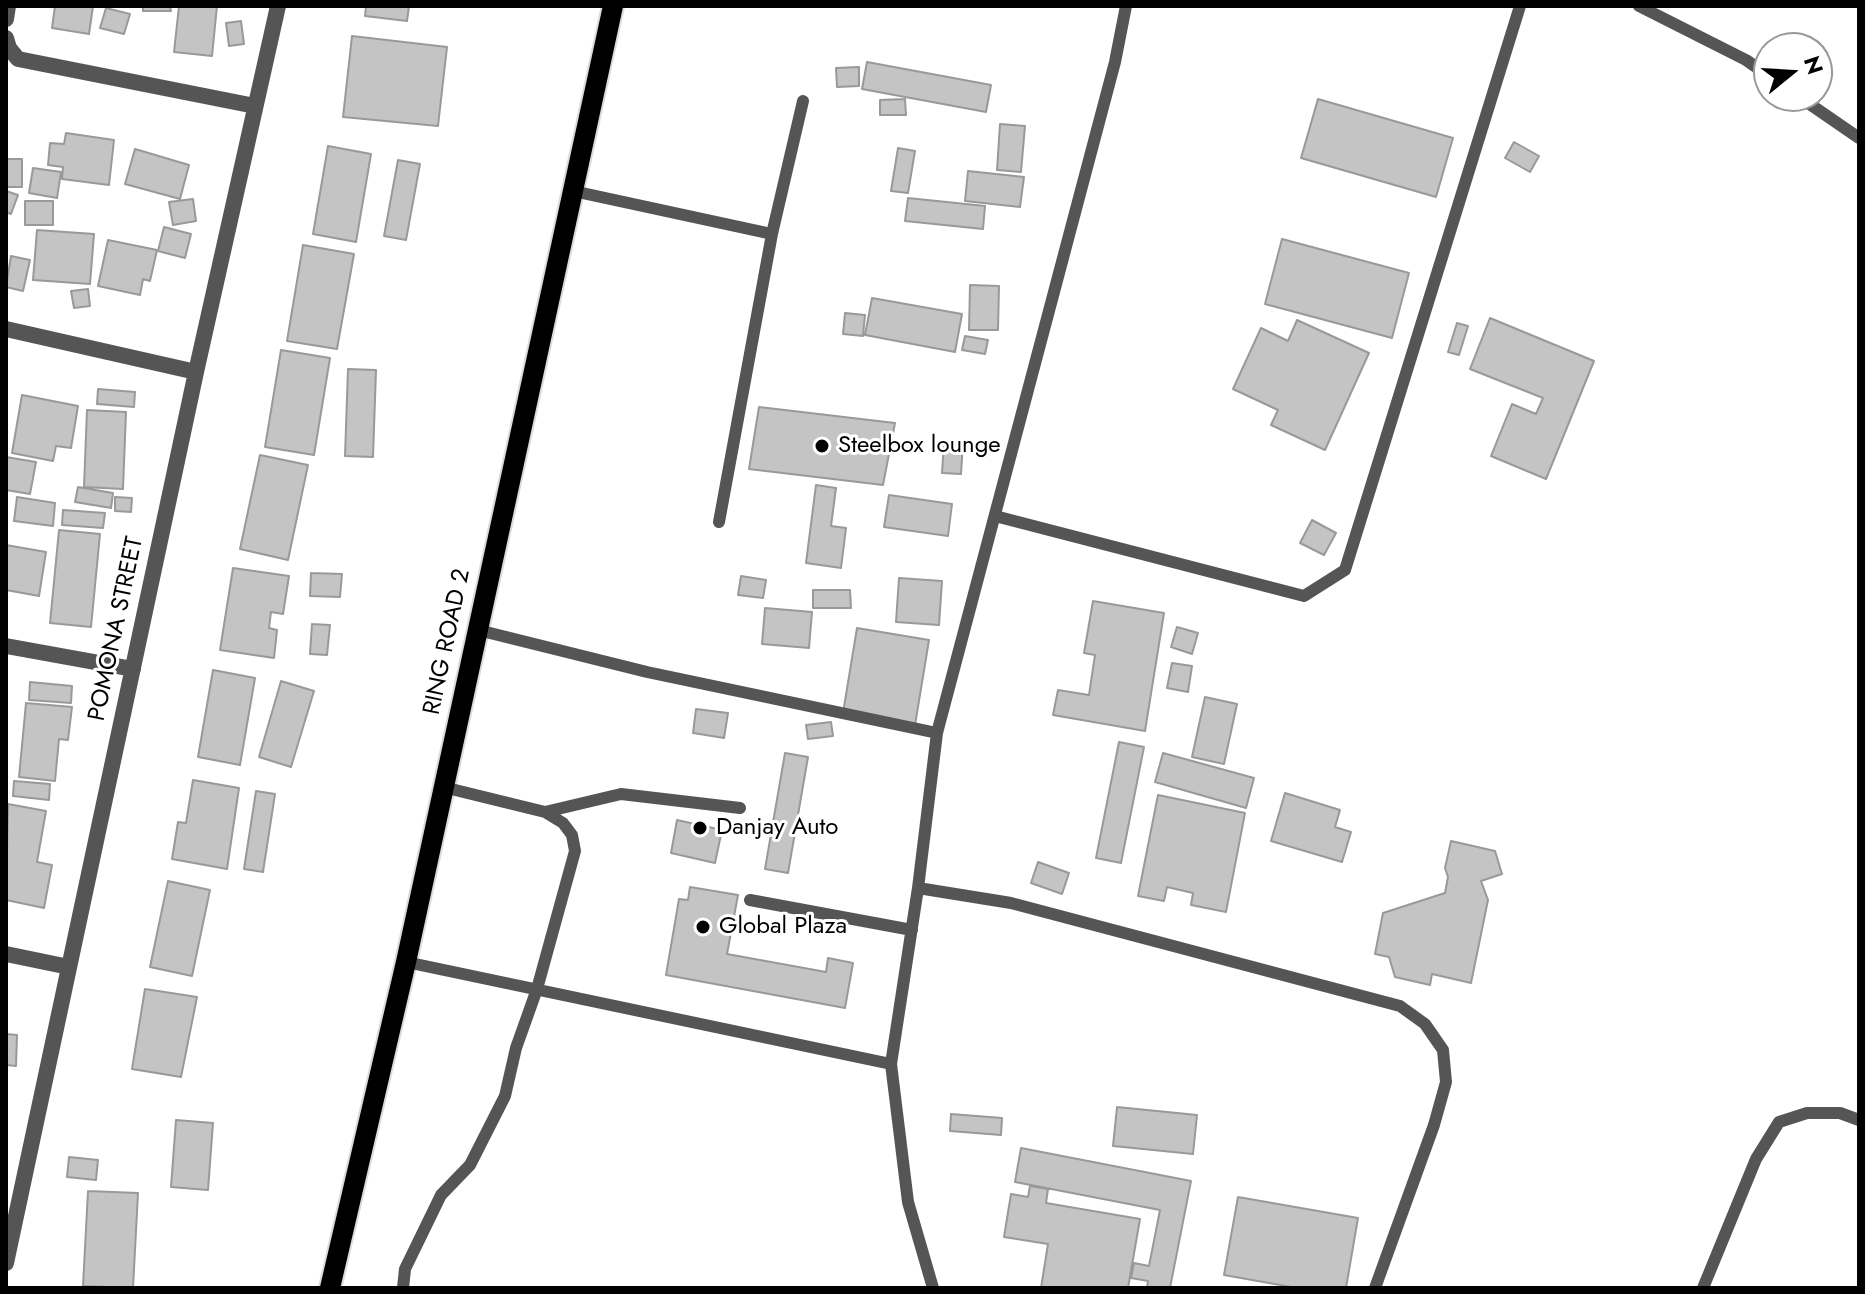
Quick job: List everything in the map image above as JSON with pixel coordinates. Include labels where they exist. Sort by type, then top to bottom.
[{"type":"main road","name":"RING ROAD 2","points":[[330,1288],[406,962],[613,6]]},
{"type":"street","points":[[6,19],[8,6]]},
{"type":"street","name":"POMONA STREET","points":[[6,1263],[196,372],[278,6]]},
{"type":"street","points":[[6,38],[18,59],[255,106]]},
{"type":"street","points":[[6,329],[196,372]]},
{"type":"street","points":[[6,646],[133,669]]},
{"type":"street","points":[[6,954],[69,967]]},
{"type":"lane","points":[[933,1288],[908,1202],[891,1064],[918,888],[937,733],[1115,62],[1126,6]]},
{"type":"lane","points":[[995,516],[1304,596],[1345,570],[1520,6]]},
{"type":"lane","points":[[1639,6],[1753,65]]},
{"type":"lane","points":[[719,522],[772,234],[803,101]]},
{"type":"lane","points":[[1821,112],[1859,138]]},
{"type":"lane","points":[[573,191],[772,234]]},
{"type":"lane","points":[[478,630],[647,672],[937,733]]},
{"type":"lane","points":[[403,1288],[405,1269],[441,1195],[470,1165],[505,1096],[521,1028],[537,989],[575,851],[572,835],[563,823],[545,812],[443,787]]},
{"type":"lane","points":[[545,812],[621,794],[740,808]]},
{"type":"lane","points":[[918,888],[1011,903],[1400,1006],[1425,1024],[1443,1050],[1446,1082],[1434,1125],[1375,1288]]},
{"type":"lane","points":[[750,900],[912,930]]},
{"type":"lane","points":[[406,962],[891,1064]]},
{"type":"lane","points":[[1703,1288],[1756,1159],[1779,1122],[1807,1113],[1840,1113],[1859,1120]]},
{"type":"building","points":[[55,6],[93,6],[89,34],[52,28]]},
{"type":"building","points":[[143,6],[170,6],[171,11],[143,11]]},
{"type":"building","points":[[179,6],[217,6],[212,56],[174,52]]},
{"type":"building","points":[[366,6],[409,6],[407,21],[365,16]]},
{"type":"building","points":[[106,8],[130,14],[124,34],[100,28]]},
{"type":"building","points":[[241,21],[244,44],[229,46],[226,23]]},
{"type":"building","points":[[352,36],[447,47],[438,126],[343,117]]},
{"type":"building","points":[[867,62],[991,85],[986,112],[862,89]]},
{"type":"building","points":[[859,67],[859,86],[837,87],[836,68]]},
{"type":"building","points":[[905,99],[906,115],[880,115],[880,100]]},
{"type":"building","points":[[1318,99],[1453,138],[1436,197],[1301,158]]},
{"type":"building","points":[[1000,124],[1025,126],[1021,172],[997,170]]},
{"type":"building","points":[[66,133],[114,140],[109,185],[62,179],[63,167],[48,165],[50,143],[64,144]]},
{"type":"building","points":[[1514,142],[1539,156],[1530,172],[1505,158]]},
{"type":"building","points":[[328,146],[371,154],[356,242],[313,234]]},
{"type":"building","points":[[898,148],[915,151],[908,193],[891,191]]},
{"type":"building","points":[[135,149],[189,165],[180,199],[125,184]]},
{"type":"building","points":[[6,159],[22,159],[22,187],[6,187]]},
{"type":"building","points":[[398,160],[420,164],[406,240],[384,236]]},
{"type":"building","points":[[33,168],[61,172],[57,198],[29,193]]},
{"type":"building","points":[[968,171],[1024,177],[1020,207],[965,201]]},
{"type":"building","points":[[6,191],[18,195],[11,214],[6,212]]},
{"type":"building","points":[[908,198],[985,206],[983,229],[905,221]]},
{"type":"building","points":[[193,199],[196,221],[173,225],[169,202]]},
{"type":"building","points":[[25,201],[53,201],[53,225],[25,225]]},
{"type":"building","points":[[164,227],[191,234],[185,258],[158,251]]},
{"type":"building","points":[[37,230],[94,234],[90,284],[33,280]]},
{"type":"building","points":[[1282,239],[1409,273],[1392,338],[1265,304]]},
{"type":"building","points":[[108,240],[157,250],[150,281],[143,279],[140,295],[98,286]]},
{"type":"building","points":[[303,245],[354,254],[337,349],[287,341]]},
{"type":"building","points":[[11,256],[30,260],[23,291],[6,287]]},
{"type":"building","points":[[970,285],[999,286],[998,330],[969,330]]},
{"type":"building","points":[[88,289],[90,306],[74,308],[71,291]]},
{"type":"building","points":[[872,298],[962,314],[955,352],[865,335]]},
{"type":"building","points":[[845,313],[865,315],[863,336],[843,334]]},
{"type":"building","points":[[1490,318],[1594,361],[1546,479],[1491,456],[1512,404],[1536,414],[1543,398],[1470,369]]},
{"type":"building","points":[[1297,320],[1369,353],[1325,450],[1271,425],[1278,410],[1233,389],[1261,328],[1288,341]]},
{"type":"building","points":[[1457,323],[1468,326],[1459,355],[1448,352]]},
{"type":"building","points":[[965,336],[988,340],[985,354],[962,350]]},
{"type":"building","points":[[281,350],[330,358],[314,455],[265,447]]},
{"type":"building","points":[[348,369],[376,370],[373,457],[345,456]]},
{"type":"building","points":[[98,389],[135,392],[134,407],[97,404]]},
{"type":"building","points":[[22,395],[78,406],[71,448],[56,446],[53,461],[12,453]]},
{"type":"building","name":"Steelbox lounge","points":[[759,407],[895,423],[883,485],[749,469]]},
{"type":"building","points":[[87,410],[126,412],[123,489],[84,487]]},
{"type":"building","points":[[944,442],[963,443],[961,474],[942,473]]},
{"type":"building","points":[[260,455],[308,465],[288,560],[240,549]]},
{"type":"building","points":[[6,457],[36,462],[30,494],[6,490]]},
{"type":"building","points":[[816,485],[836,488],[831,526],[846,528],[841,568],[806,563]]},
{"type":"building","points":[[78,487],[113,493],[111,508],[75,502]]},
{"type":"building","points":[[889,495],[952,504],[948,536],[884,527]]},
{"type":"building","points":[[17,497],[55,503],[53,526],[14,521]]},
{"type":"building","points":[[115,497],[132,498],[131,512],[115,511]]},
{"type":"building","points":[[63,510],[105,513],[103,528],[62,525]]},
{"type":"building","points":[[1312,520],[1336,533],[1324,555],[1300,543]]},
{"type":"building","points":[[59,530],[100,534],[91,627],[50,623]]},
{"type":"building","points":[[6,545],[46,552],[39,596],[6,590]]},
{"type":"building","points":[[233,568],[289,576],[283,614],[271,612],[269,628],[277,630],[274,658],[220,650]]},
{"type":"building","points":[[311,573],[342,574],[340,597],[310,596]]},
{"type":"building","points":[[741,576],[766,580],[763,598],[738,595]]},
{"type":"building","points":[[899,578],[942,581],[939,625],[896,622]]},
{"type":"building","points":[[813,590],[850,590],[851,608],[813,608]]},
{"type":"building","points":[[1093,601],[1164,613],[1145,731],[1053,715],[1058,690],[1089,695],[1095,655],[1084,653]]},
{"type":"building","points":[[765,608],[812,612],[809,648],[762,644]]},
{"type":"building","points":[[312,624],[330,625],[327,655],[310,654]]},
{"type":"building","points":[[1177,627],[1198,633],[1192,654],[1171,647]]},
{"type":"building","points":[[857,628],[929,640],[915,725],[843,713]]},
{"type":"building","points":[[1172,663],[1192,666],[1188,692],[1167,688]]},
{"type":"building","points":[[213,670],[255,678],[240,765],[198,757]]},
{"type":"building","points":[[281,681],[314,691],[291,767],[259,757]]},
{"type":"building","points":[[30,682],[72,686],[71,703],[29,700]]},
{"type":"building","points":[[1205,697],[1237,704],[1224,764],[1192,757]]},
{"type":"building","points":[[26,703],[72,707],[68,740],[59,739],[55,781],[19,777]]},
{"type":"building","points":[[696,709],[728,713],[724,738],[693,733]]},
{"type":"building","points":[[831,722],[833,736],[808,739],[806,725]]},
{"type":"building","points":[[1119,742],[1144,747],[1121,863],[1096,858]]},
{"type":"building","points":[[785,753],[808,757],[788,873],[765,869]]},
{"type":"building","points":[[1163,753],[1254,778],[1246,808],[1155,782]]},
{"type":"building","points":[[193,780],[239,788],[227,869],[172,859],[178,822],[186,823]]},
{"type":"building","points":[[14,781],[50,784],[49,800],[13,796]]},
{"type":"building","points":[[256,791],[275,794],[263,872],[244,869]]},
{"type":"building","points":[[1285,793],[1340,810],[1335,827],[1351,832],[1342,862],[1271,841]]},
{"type":"building","points":[[1158,795],[1245,813],[1226,912],[1191,905],[1193,893],[1167,887],[1164,901],[1138,896]]},
{"type":"building","points":[[8,804],[46,811],[37,862],[52,865],[44,908],[6,900]]},
{"type":"building","points":[[677,820],[722,830],[715,863],[671,853]]},
{"type":"building","points":[[1451,841],[1495,851],[1502,874],[1481,881],[1488,900],[1471,983],[1432,974],[1430,985],[1395,977],[1389,957],[1375,954],[1383,913],[1445,893],[1448,877],[1445,868]]},
{"type":"building","points":[[1038,862],[1069,873],[1062,894],[1031,883]]},
{"type":"building","points":[[168,881],[210,890],[192,976],[150,967]]},
{"type":"building","name":"Global Plaza","points":[[690,887],[738,895],[727,954],[826,972],[828,958],[853,963],[845,1008],[666,975],[679,899],[688,900]]},
{"type":"building","points":[[145,989],[197,997],[181,1077],[132,1069]]},
{"type":"building","points":[[6,1034],[17,1035],[16,1066],[6,1065]]},
{"type":"building","points":[[1117,1107],[1197,1115],[1193,1154],[1113,1146]]},
{"type":"building","points":[[951,1114],[1002,1118],[1001,1135],[950,1131]]},
{"type":"building","points":[[176,1120],[213,1123],[208,1190],[171,1187]]},
{"type":"building","points":[[1021,1148],[1191,1181],[1170,1288],[1147,1288],[1148,1281],[1131,1278],[1134,1263],[1149,1266],[1160,1210],[1015,1182]]},
{"type":"building","points":[[69,1157],[98,1160],[96,1180],[67,1177]]},
{"type":"building","points":[[1030,1186],[1048,1189],[1046,1203],[1140,1219],[1128,1288],[1041,1288],[1048,1244],[1004,1237],[1011,1194],[1028,1197]]},
{"type":"building","points":[[88,1191],[138,1193],[133,1288],[83,1286]]},
{"type":"building","points":[[1238,1197],[1358,1218],[1346,1288],[1297,1288],[1224,1275]]},
{"type":"place","name":"Steelbox lounge","points":[[822,446]]},
{"type":"place","name":"Danjay Auto","points":[[700,828]]},
{"type":"place","name":"Global Plaza","points":[[703,927]]}]
